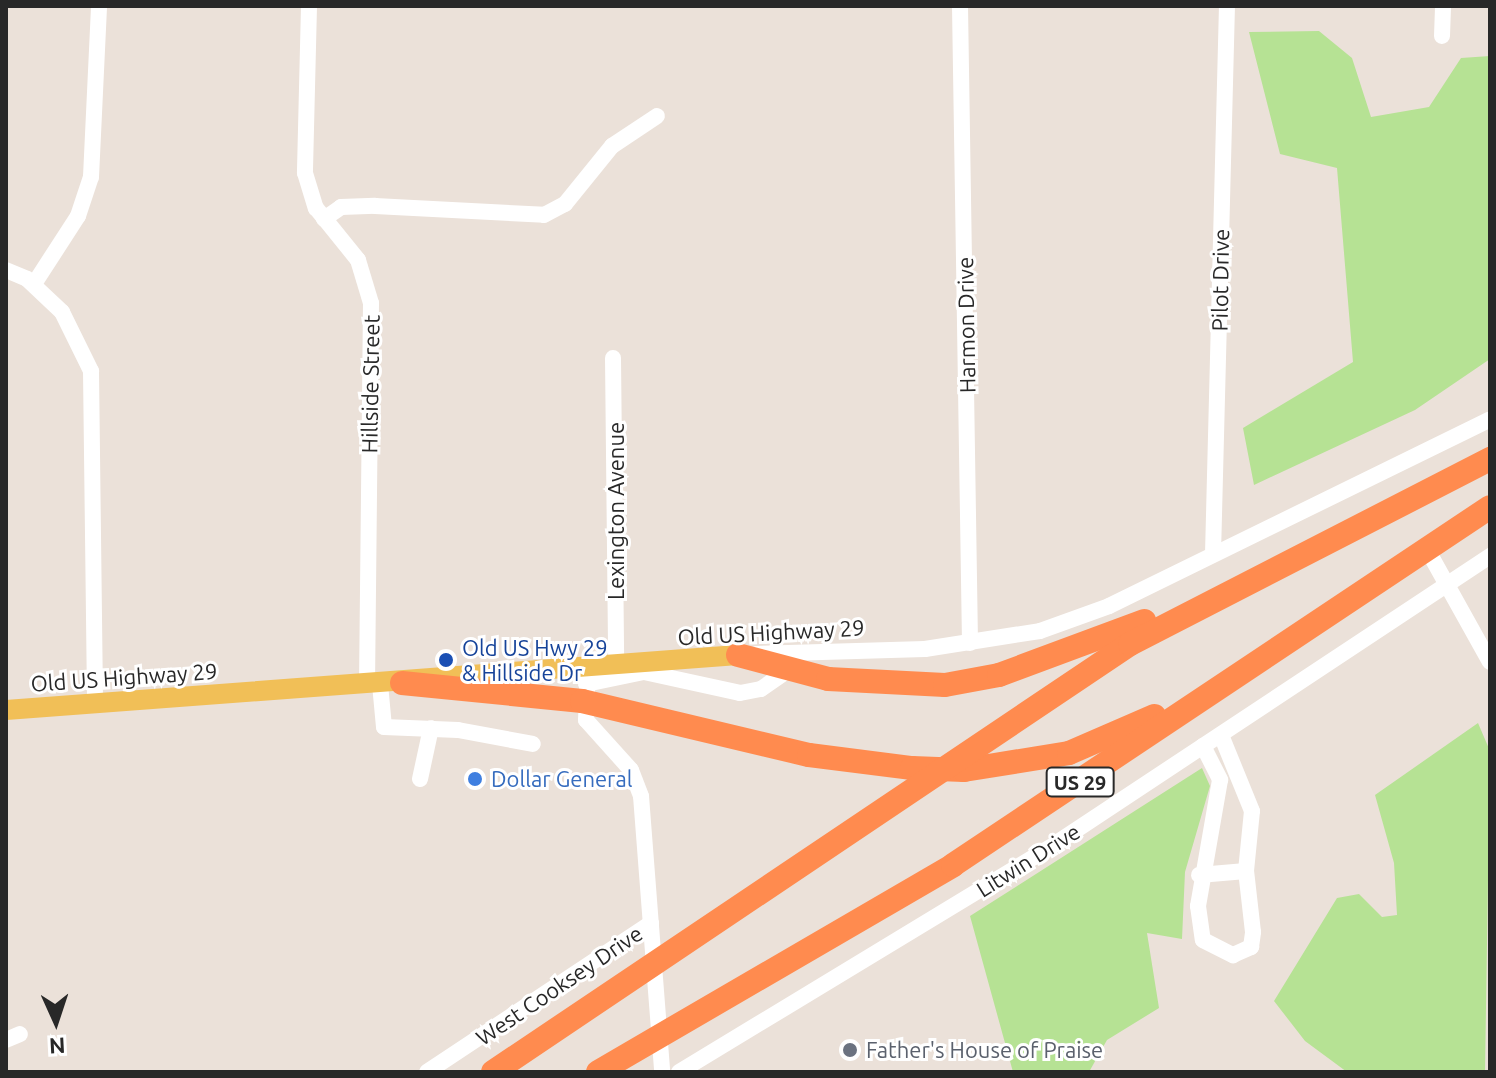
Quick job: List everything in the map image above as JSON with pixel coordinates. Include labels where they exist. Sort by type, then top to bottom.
[{"type":"highway","points":[[493,1072],[653,966],[986,735],[1130,644],[1289,558],[1490,459]]},
{"type":"highway","name":"US 29","points":[[598,1072],[953,865],[1490,507]]},
{"type":"highway","points":[[738,655],[787,671],[888,687],[999,675],[1289,558]]},
{"type":"highway","points":[[383,684],[586,683],[809,755],[964,770],[1069,753],[1131,729],[1322,620]]},
{"type":"main road","name":"Old US Highway 29","points":[[6,710],[383,684],[586,683],[616,664],[738,655]]},
{"type":"street","points":[[34,284],[78,216],[91,177],[99,6]]},
{"type":"street","name":"Hillside Street","points":[[309,6],[305,173],[324,219],[358,260],[371,303],[384,727],[431,728]]},
{"type":"street","name":"Harmon Drive","points":[[960,6],[970,643]]},
{"type":"street","name":"Pilot Drive","points":[[1213,554],[1227,6]]},
{"type":"street","points":[[1442,36],[1443,6]]},
{"type":"street","points":[[324,219],[341,207],[375,206],[544,215],[565,204],[630,131],[657,116]]},
{"type":"street","points":[[6,270],[34,284],[82,344],[95,400],[95,703]]},
{"type":"street","name":"Lexington Avenue","points":[[613,358],[616,664]]},
{"type":"street","name":"Old US Highway 29","points":[[738,655],[970,643],[1040,631],[1109,606],[1490,419]]},
{"type":"street","points":[[1427,549],[1490,662]]},
{"type":"street","name":"Litwin Drive","points":[[679,1072],[1221,735],[1490,556]]},
{"type":"street","points":[[662,1072],[641,796],[631,770],[586,720],[586,683],[654,672],[740,693],[787,671],[816,653]]},
{"type":"street","points":[[420,779],[431,728],[533,744]]},
{"type":"street","points":[[1203,746],[1220,780],[1199,875],[1203,940],[1233,955],[1251,947],[1253,932],[1246,871],[1252,811],[1221,735]]},
{"type":"street","points":[[1199,875],[1246,871]]},
{"type":"street","name":"West Cooksey Drive","points":[[427,1072],[651,923]]},
{"type":"green space","points":[[1319,31],[1352,58],[1371,117],[1429,107],[1461,58],[1490,56],[1490,359],[1415,410],[1254,485],[1243,428],[1353,362],[1337,168],[1280,154],[1249,32]]},
{"type":"green space","points":[[1478,723],[1490,751],[1485,1072],[1347,1072],[1305,1041],[1274,1001],[1337,898],[1359,894],[1382,917],[1397,915],[1394,863],[1375,795]]},
{"type":"green space","points":[[1202,768],[1210,786],[1185,872],[1182,939],[1147,933],[1159,1008],[1107,1040],[1089,1072],[1013,1072],[970,916]]},
{"type":"place","name":"Old US Hwy 29 & Hillside Dr","points":[[446,660]]},
{"type":"place","name":"Dollar General","points":[[475,779]]},
{"type":"place","name":"Father's House of Praise","points":[[850,1050]]}]
